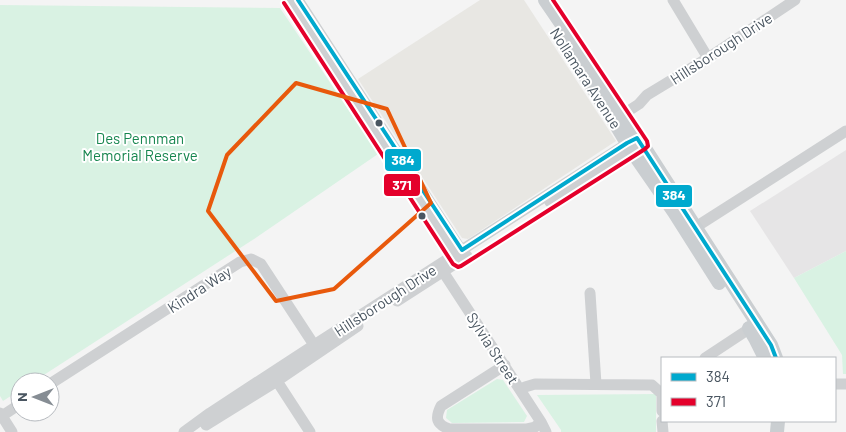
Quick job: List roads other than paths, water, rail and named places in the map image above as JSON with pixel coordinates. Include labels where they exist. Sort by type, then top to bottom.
[{"type":"main road","name":"Nollamara Avenue","points":[[535,0],[574,51]]},
{"type":"main road","name":"Nollamara Avenue","points":[[545,0],[574,51],[634,144],[753,327],[771,345],[776,357]]},
{"type":"main road","name":"Nollamara Avenue","points":[[753,327],[756,340],[764,357]]},
{"type":"street","points":[[289,0],[460,256]]},
{"type":"street","points":[[298,0],[460,256]]},
{"type":"street","points":[[673,0],[708,58]]},
{"type":"street","name":"Hillsborough Drive","points":[[616,115],[637,97],[647,95],[708,58],[795,0]]},
{"type":"street","points":[[691,230],[846,131]]},
{"type":"street","name":"Hillsborough Drive","points":[[196,432],[316,349],[373,316],[441,268],[634,144]]},
{"type":"street","name":"Kindra Way","points":[[60,378],[240,262],[251,259],[261,264],[316,349]]},
{"type":"street","name":"Sylvia Street","points":[[441,268],[544,427]]},
{"type":"street","points":[[590,293],[596,384]]},
{"type":"street","points":[[707,357],[753,327]]},
{"type":"street","points":[[505,365],[441,406],[438,420],[442,426],[449,429],[526,429],[544,427]]},
{"type":"street","points":[[274,377],[310,432]]},
{"type":"street","name":"Hillsborough Drive","points":[[184,432],[210,413],[274,377]]},
{"type":"street","points":[[520,389],[535,384],[652,385],[661,393]]},
{"type":"street","points":[[1,414],[12,432]]},
{"type":"park label","name":"Des Pennman Memorial Reserve","points":[[140,146]]}]
